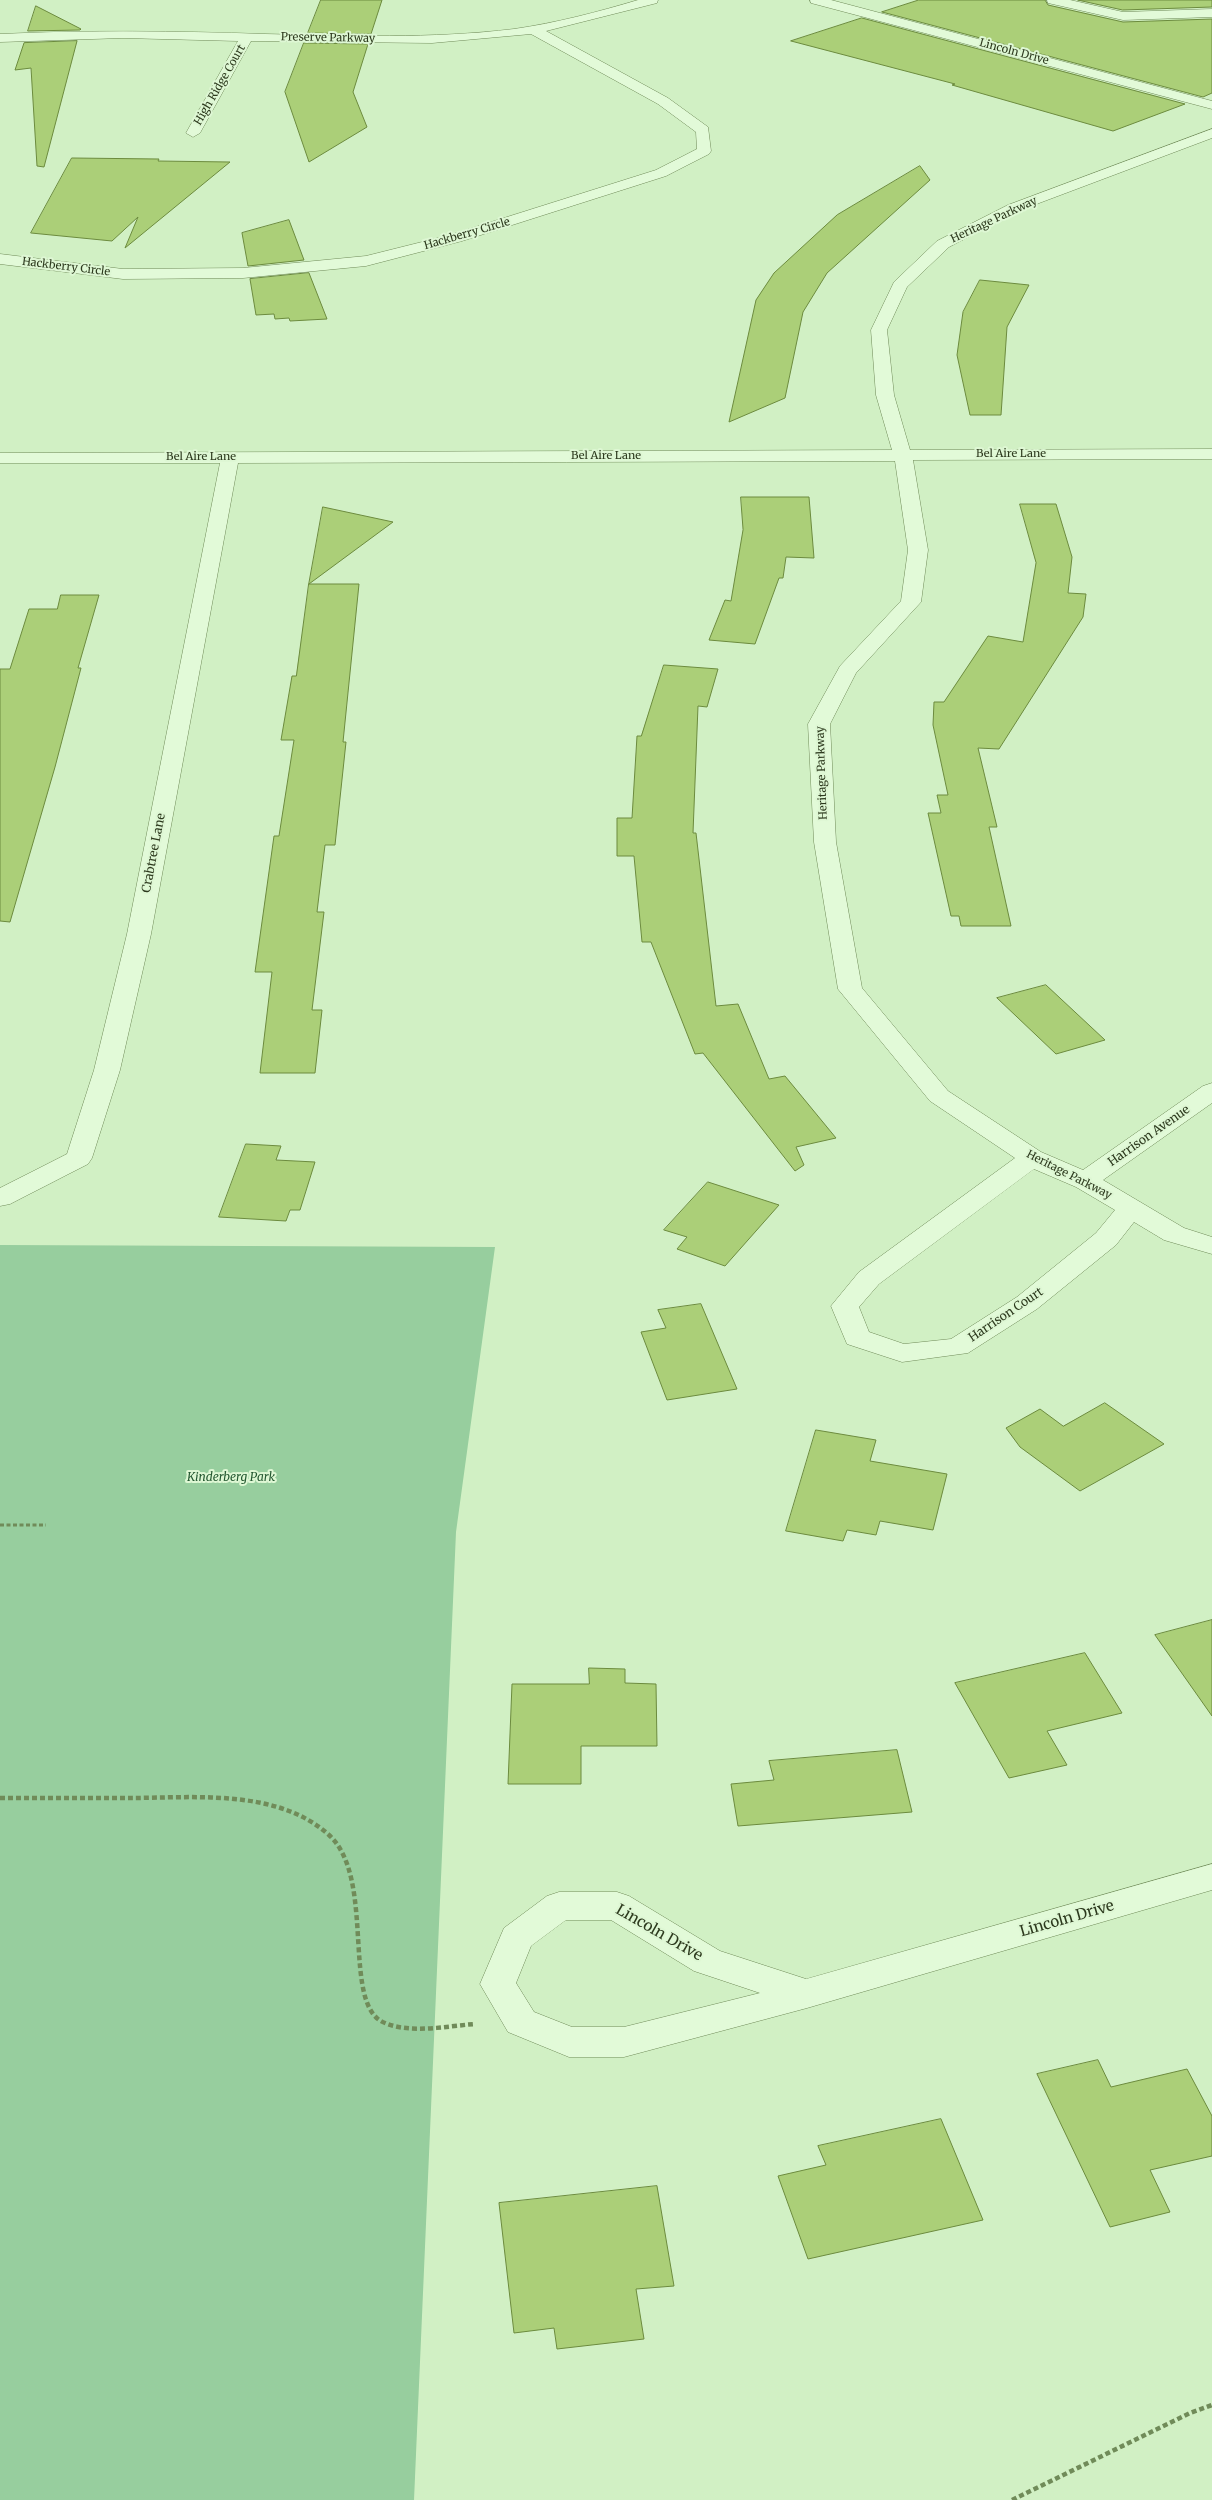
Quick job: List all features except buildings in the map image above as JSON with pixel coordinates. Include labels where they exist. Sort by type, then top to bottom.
[{"type":"street","name":"Preserve Parkway","points":[[0,38],[67,33],[413,39],[495,35],[556,26],[652,0]]},
{"type":"street","name":"Lincoln Drive","points":[[816,0],[1212,105]]},
{"type":"street","points":[[1064,1],[1123,16],[1212,13]]},
{"type":"street","name":"Hackberry Circle","points":[[0,259],[123,274],[243,273],[366,261],[456,238],[661,173],[704,152],[703,130],[663,101],[532,29]]},
{"type":"street","name":"High Ridge Court","points":[[193,133],[247,37]]},
{"type":"street","name":"Heritage Parkway","points":[[1212,133],[1014,208],[944,244],[900,285],[879,330],[885,395],[902,455],[918,550],[911,602],[847,670],[819,724],[825,842],[850,989],[940,1096],[1032,1158],[1085,1181],[1174,1234],[1212,1246]]},
{"type":"street","name":"Bel Aire Lane","points":[[0,458],[1212,454]]},
{"type":"street","name":"Crabtree Lane","points":[[0,1198],[78,1158],[107,1070],[138,934],[230,457]]},
{"type":"street","name":"Harrison Avenue","points":[[1085,1181],[1212,1091]]},
{"type":"street","name":"Harrison Court","points":[[1032,1158],[870,1278],[845,1306],[857,1338],[902,1353],[958,1347],[1034,1298],[1106,1239],[1131,1208]]},
{"type":"street","name":"Lincoln Drive","points":[[807,1994],[707,1961],[617,1906],[559,1906],[517,1938],[498,1984],[521,2022],[569,2042],[624,2042],[807,1994],[1212,1877]]},
{"type":"path","points":[[0,1524],[46,1525]]},
{"type":"path","points":[[0,1798],[233,1799],[274,1806],[304,1818],[330,1835],[346,1857],[355,1886],[359,1924],[360,1974],[368,2007],[379,2021],[405,2028],[521,2022]]},
{"type":"path","points":[[1012,2500],[1084,2467],[1190,2413],[1212,2405]]},
{"type":"green space","name":"Kinderberg Park","points":[[0,1245],[495,1247],[456,1532],[414,2500],[0,2500]]}]
